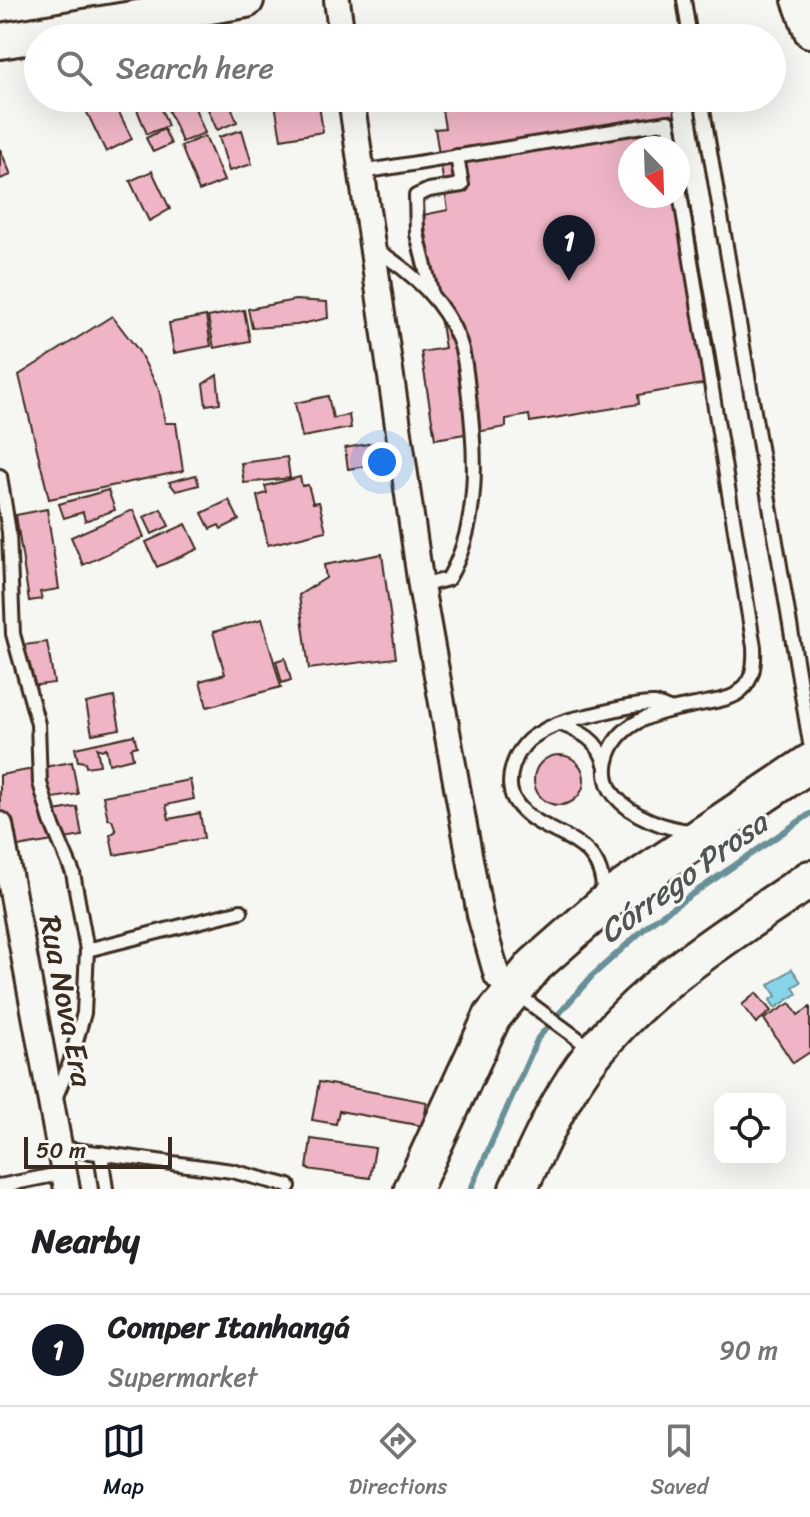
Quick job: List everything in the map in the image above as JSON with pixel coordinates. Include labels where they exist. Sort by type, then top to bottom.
[{"type":"main road","points":[[71,24],[137,8],[246,0]]},
{"type":"main road","points":[[0,41],[24,35]]},
{"type":"main road","points":[[413,1189],[492,1017],[535,965],[617,893],[810,763]]},
{"type":"main road","points":[[518,1189],[557,1110],[595,1051],[628,1014],[675,974],[810,879]]},
{"type":"street","points":[[337,0],[340,24]]},
{"type":"street","points":[[798,0],[810,32]]},
{"type":"street","points":[[353,112],[421,586],[480,915],[497,976],[513,991]]},
{"type":"street","name":"Rua Nova Era","points":[[0,825],[66,1181]]},
{"type":"lane","points":[[684,0],[688,24]]},
{"type":"lane","points":[[703,112],[810,743]]},
{"type":"lane","points":[[362,172],[668,122],[671,136]]},
{"type":"lane","points":[[435,300],[417,234],[416,196],[429,190],[462,185],[457,156]]},
{"type":"lane","points":[[605,767],[609,751],[633,722],[734,695],[746,685],[753,673],[754,659],[682,208]]},
{"type":"lane","points":[[372,248],[398,263],[420,282],[435,300],[460,342],[473,421],[473,488],[458,562],[448,579],[421,586]]},
{"type":"lane","points":[[0,476],[9,532],[13,634],[38,724],[40,783],[51,821],[73,873],[87,950],[84,1013],[70,1063],[53,1104]]},
{"type":"lane","points":[[602,906],[599,868],[591,855],[570,838],[526,814],[514,801],[509,778],[518,755],[533,736],[561,724],[578,717],[653,704],[672,710]]},
{"type":"lane","points":[[561,724],[583,733],[595,743],[602,754],[608,785],[627,808],[678,830],[706,833]]},
{"type":"lane","points":[[87,950],[241,911]]},
{"type":"lane","points":[[513,991],[595,1051]]},
{"type":"lane","points":[[60,1148],[232,1171],[289,1186]]},
{"type":"lane","points":[[101,1153],[106,1189]]},
{"type":"lane","points":[[0,1186],[66,1181]]},
{"type":"water","points":[[792,969],[801,982],[793,987],[797,994],[775,1008],[770,1000],[776,996],[769,985]]},
{"type":"building","points":[[87,112],[119,112],[132,139],[106,152]]},
{"type":"building","points":[[138,112],[162,112],[168,126],[147,134]]},
{"type":"building","points":[[169,112],[197,112],[205,133],[182,142]]},
{"type":"building","points":[[209,112],[233,112],[237,122],[217,130]]},
{"type":"building","points":[[276,112],[320,112],[323,132],[281,139]]},
{"type":"building","points":[[442,112],[674,112],[678,136],[618,136],[618,208],[690,208],[690,204],[720,381],[638,395],[639,404],[530,422],[529,415],[506,419],[506,427],[435,439],[421,352],[445,348],[423,215],[448,210],[435,129],[445,128]]},
{"type":"building","points":[[164,129],[171,144],[153,152],[146,138]]},
{"type":"building","points":[[242,130],[252,164],[229,171],[219,137]]},
{"type":"building","points":[[205,136],[224,181],[199,191],[181,146]]},
{"type":"building","points":[[0,149],[11,175],[0,179]]},
{"type":"building","points":[[152,171],[170,209],[149,221],[130,181]]},
{"type":"building","points":[[295,300],[327,302],[328,318],[297,325],[252,328],[248,309]]},
{"type":"building","points":[[244,310],[250,341],[214,348],[208,317]]},
{"type":"building","points":[[112,316],[138,350],[159,389],[165,423],[176,423],[183,471],[49,499],[19,375]]},
{"type":"building","points":[[206,316],[211,346],[174,353],[169,323]]},
{"type":"building","points":[[217,375],[220,403],[206,405],[203,384]]},
{"type":"building","points":[[328,396],[333,418],[349,415],[351,428],[302,437],[295,403]]},
{"type":"building","points":[[373,443],[377,464],[348,469],[345,448]]},
{"type":"building","points":[[287,457],[290,478],[244,483],[241,463]]},
{"type":"building","points":[[196,475],[199,485],[176,491],[169,482]]},
{"type":"building","points":[[300,477],[302,486],[308,485],[313,503],[319,502],[326,531],[268,545],[257,496],[267,493],[265,486]]},
{"type":"building","points":[[108,490],[115,510],[85,521],[83,512],[64,518],[59,504]]},
{"type":"building","points":[[229,500],[239,520],[221,529],[219,525],[210,529],[202,513]]},
{"type":"building","points":[[47,509],[59,589],[40,592],[42,599],[29,601],[16,515]]},
{"type":"building","points":[[161,509],[169,526],[152,534],[144,517]]},
{"type":"building","points":[[133,510],[144,537],[83,565],[71,537]]},
{"type":"building","points":[[186,524],[198,549],[157,567],[146,542]]},
{"type":"building","points":[[382,554],[396,658],[309,669],[299,595],[326,578],[324,565]]},
{"type":"building","points":[[262,619],[281,687],[207,707],[200,681],[225,674],[213,632]]},
{"type":"building","points":[[47,642],[54,683],[31,686],[24,645]]},
{"type":"building","points":[[285,658],[291,680],[282,683],[276,661]]},
{"type":"building","points":[[114,697],[120,729],[92,734],[86,703]]},
{"type":"building","points":[[134,735],[137,746],[131,748],[133,758],[109,764],[106,748],[97,748],[100,765],[86,767],[85,762],[78,761],[75,748]]},
{"type":"building","points":[[559,755],[577,762],[584,780],[577,798],[559,805],[541,798],[534,780],[541,762]]},
{"type":"building","points":[[72,762],[78,794],[47,799],[49,812],[77,807],[82,836],[0,850],[0,775]]},
{"type":"building","points":[[190,780],[194,799],[166,805],[169,819],[200,813],[204,838],[114,855],[110,835],[116,831],[112,820],[108,819],[103,796]]},
{"type":"building","points":[[756,993],[771,1011],[756,1023],[742,1005]]},
{"type":"building","points":[[790,1003],[798,1015],[810,1007],[810,1052],[793,1063],[764,1019]]},
{"type":"building","points":[[319,1082],[427,1102],[423,1126],[339,1111],[336,1124],[312,1120]]},
{"type":"building","points":[[311,1139],[375,1148],[370,1178],[307,1169]]},
{"type":"waterway","name":"Córrego Prosa","points":[[471,1189],[538,1038],[592,976],[653,921],[810,814]]},
{"type":"place","name":"Comper Itanhangá","points":[[569,281]]}]
